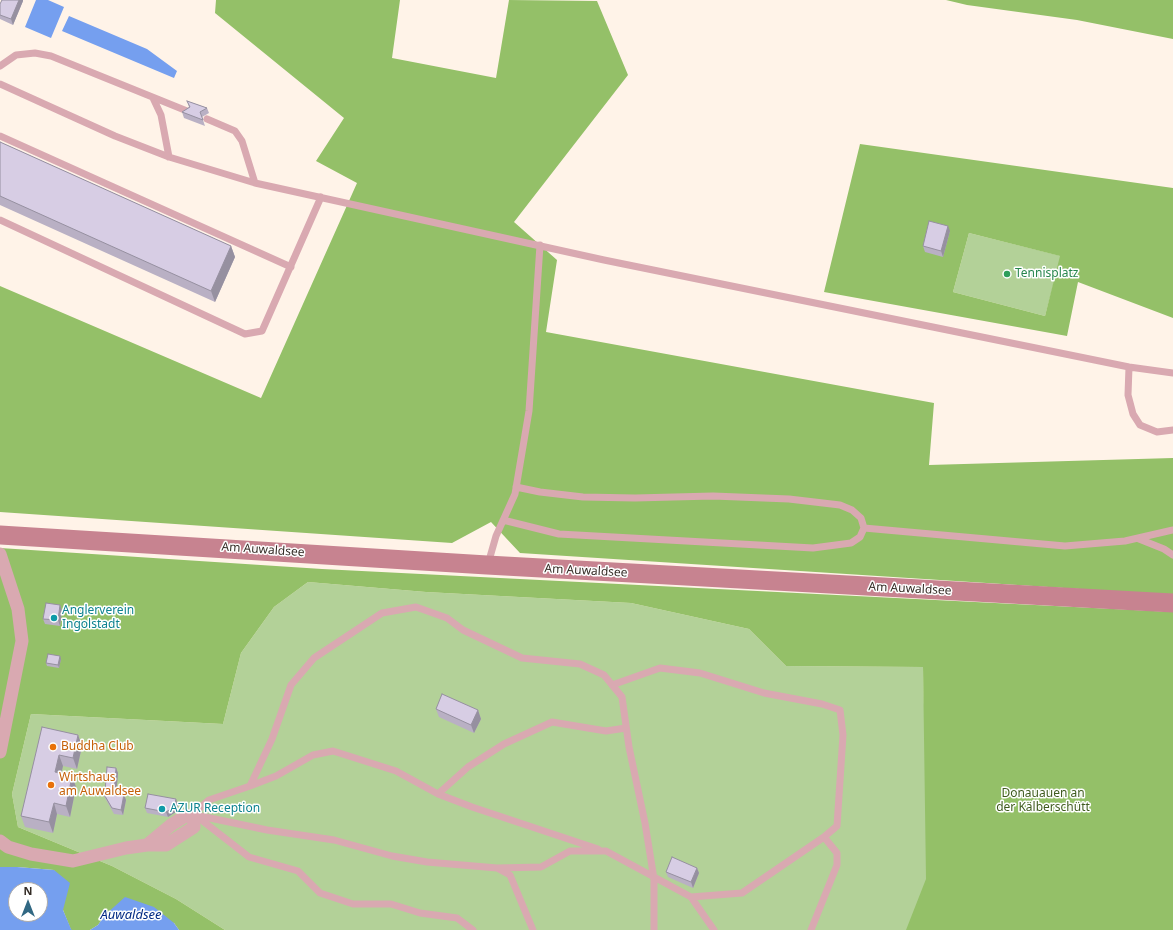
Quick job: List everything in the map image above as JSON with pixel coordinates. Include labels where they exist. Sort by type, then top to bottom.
[{"type":"street","name":"Am Auwaldsee","points":[[0,535],[487,565],[1173,603]]},
{"type":"street","points":[[0,554],[18,609],[22,641],[0,752]]},
{"type":"street","points":[[0,841],[8,847],[31,854],[74,861],[126,848],[147,845],[166,845],[194,827],[190,814]]},
{"type":"lane","points":[[0,66],[16,55],[35,53],[51,56],[187,111]]},
{"type":"lane","points":[[0,84],[115,136],[169,156],[255,183],[604,260],[1129,366],[1173,373]]},
{"type":"lane","points":[[153,98],[161,115],[169,156]]},
{"type":"lane","points":[[207,119],[235,131],[242,141],[255,183]]},
{"type":"lane","points":[[0,136],[290,267]]},
{"type":"lane","points":[[0,220],[245,334],[262,331],[321,197]]},
{"type":"lane","points":[[487,565],[515,494],[529,411],[540,245]]},
{"type":"lane","points":[[1129,366],[1128,395],[1133,414],[1140,425],[1157,432],[1173,430]]},
{"type":"lane","points":[[504,520],[559,534],[813,548],[851,543],[860,537],[864,528],[861,518],[852,510],[840,505],[789,499],[713,496],[635,498],[583,497],[540,492],[516,487]]},
{"type":"lane","points":[[864,528],[1065,546],[1137,538],[1173,530]]},
{"type":"lane","points":[[1137,538],[1164,548],[1173,555]]},
{"type":"lane","points":[[250,786],[272,739],[291,685],[314,658],[382,613],[416,607],[447,618],[463,630],[522,658],[580,664],[604,675],[622,697],[626,728],[654,879],[654,930]]},
{"type":"lane","points":[[612,685],[643,672],[660,668],[700,672],[764,692],[822,704],[840,710],[842,735],[836,826],[824,837],[742,894],[691,897]]},
{"type":"lane","points":[[438,794],[468,767],[504,744],[552,722],[606,731],[626,728]]},
{"type":"lane","points":[[190,814],[209,800],[276,776],[313,755],[333,751],[396,771],[438,794],[606,852],[654,879],[691,897],[714,930]]},
{"type":"lane","points":[[190,814],[267,830],[334,840],[392,856],[427,862],[497,868],[541,867],[570,851],[606,852]]},
{"type":"lane","points":[[190,814],[249,857],[298,871],[320,893],[353,904],[391,904],[420,913],[457,918],[473,930]]},
{"type":"lane","points":[[811,930],[836,864],[837,853],[824,837]]},
{"type":"lane","points":[[497,868],[510,875],[533,930]]},
{"type":"green space","points":[[216,0],[400,0],[392,58],[496,78],[509,0],[597,1],[628,75],[514,222],[557,260],[546,332],[934,403],[929,465],[1173,458],[1173,595],[520,553],[491,522],[452,543],[0,512],[0,286],[261,398],[357,183],[316,161],[344,118],[215,13]]},
{"type":"green space","points":[[946,0],[1173,0],[1173,39],[1077,20],[967,5]]},
{"type":"green space","points":[[860,144],[1173,188],[1173,318],[1078,282],[1067,336],[824,292]],"holes":[[[969,233],[1060,256],[1045,316],[953,292]]]},
{"type":"green space","name":"Tennisplatz","points":[[969,233],[1061,256],[1045,316],[953,292]]},
{"type":"green space","name":"Donauauen an der Kälberschütt","points":[[0,548],[322,569],[1173,612],[1173,930],[906,930],[926,879],[923,667],[786,666],[749,629],[631,603],[426,592],[308,582],[274,607],[241,653],[223,724],[31,714],[12,794],[18,827],[112,866],[176,899],[225,930],[179,930],[174,923],[105,915],[98,925],[90,930],[71,930],[63,910],[54,870],[0,867]]},
{"type":"green space","name":"Donauauen an der Kälberschütt","points":[[308,582],[426,592],[631,603],[749,629],[786,666],[923,667],[925,746],[970,676],[1024,605],[1173,613],[1173,930],[225,930],[176,899],[112,866],[18,827],[12,794],[31,714],[223,724],[241,653],[274,607]]},
{"type":"water","points":[[36,0],[48,0],[64,7],[51,38],[25,27]]},
{"type":"water","points":[[69,16],[147,49],[177,71],[174,78],[62,31]]},
{"type":"water","name":"Auwaldsee","points":[[0,867],[54,870],[70,883],[63,910],[72,930],[0,930]]},
{"type":"water","name":"Auwaldsee","points":[[125,897],[154,907],[174,923],[179,930],[90,930],[98,925],[105,915]]},
{"type":"building","points":[[2,0],[19,0],[11,19],[0,15],[0,4]]},
{"type":"building","points":[[187,101],[207,108],[200,112],[203,120],[182,112],[190,107]]},
{"type":"building","points":[[0,142],[231,246],[211,291],[0,196]]},
{"type":"building","points":[[929,221],[948,226],[941,251],[923,246]]},
{"type":"building","points":[[46,603],[60,605],[58,620],[43,619]]},
{"type":"building","points":[[48,654],[60,656],[58,665],[46,663]]},
{"type":"building","points":[[442,694],[478,710],[471,725],[436,709]]},
{"type":"building","name":"Wirtshaus am Auwaldsee","points":[[42,727],[78,735],[73,758],[59,755],[55,772],[72,776],[66,806],[54,803],[49,822],[21,816]]},
{"type":"building","points":[[107,767],[116,768],[114,793],[124,794],[121,810],[112,808],[102,791],[105,791]]},
{"type":"building","points":[[148,794],[176,799],[174,807],[166,812],[145,808]]},
{"type":"building","points":[[672,857],[697,868],[691,882],[666,872]]},
{"type":"place","name":"Tennisplatz","points":[[1007,274]]},
{"type":"place","name":"Anglerverein Ingolstadt","points":[[54,618]]},
{"type":"place","name":"Buddha Club","points":[[53,747]]},
{"type":"place","name":"Wirtshaus am Auwaldsee","points":[[51,785]]},
{"type":"place","name":"AZUR Reception","points":[[162,809]]}]
